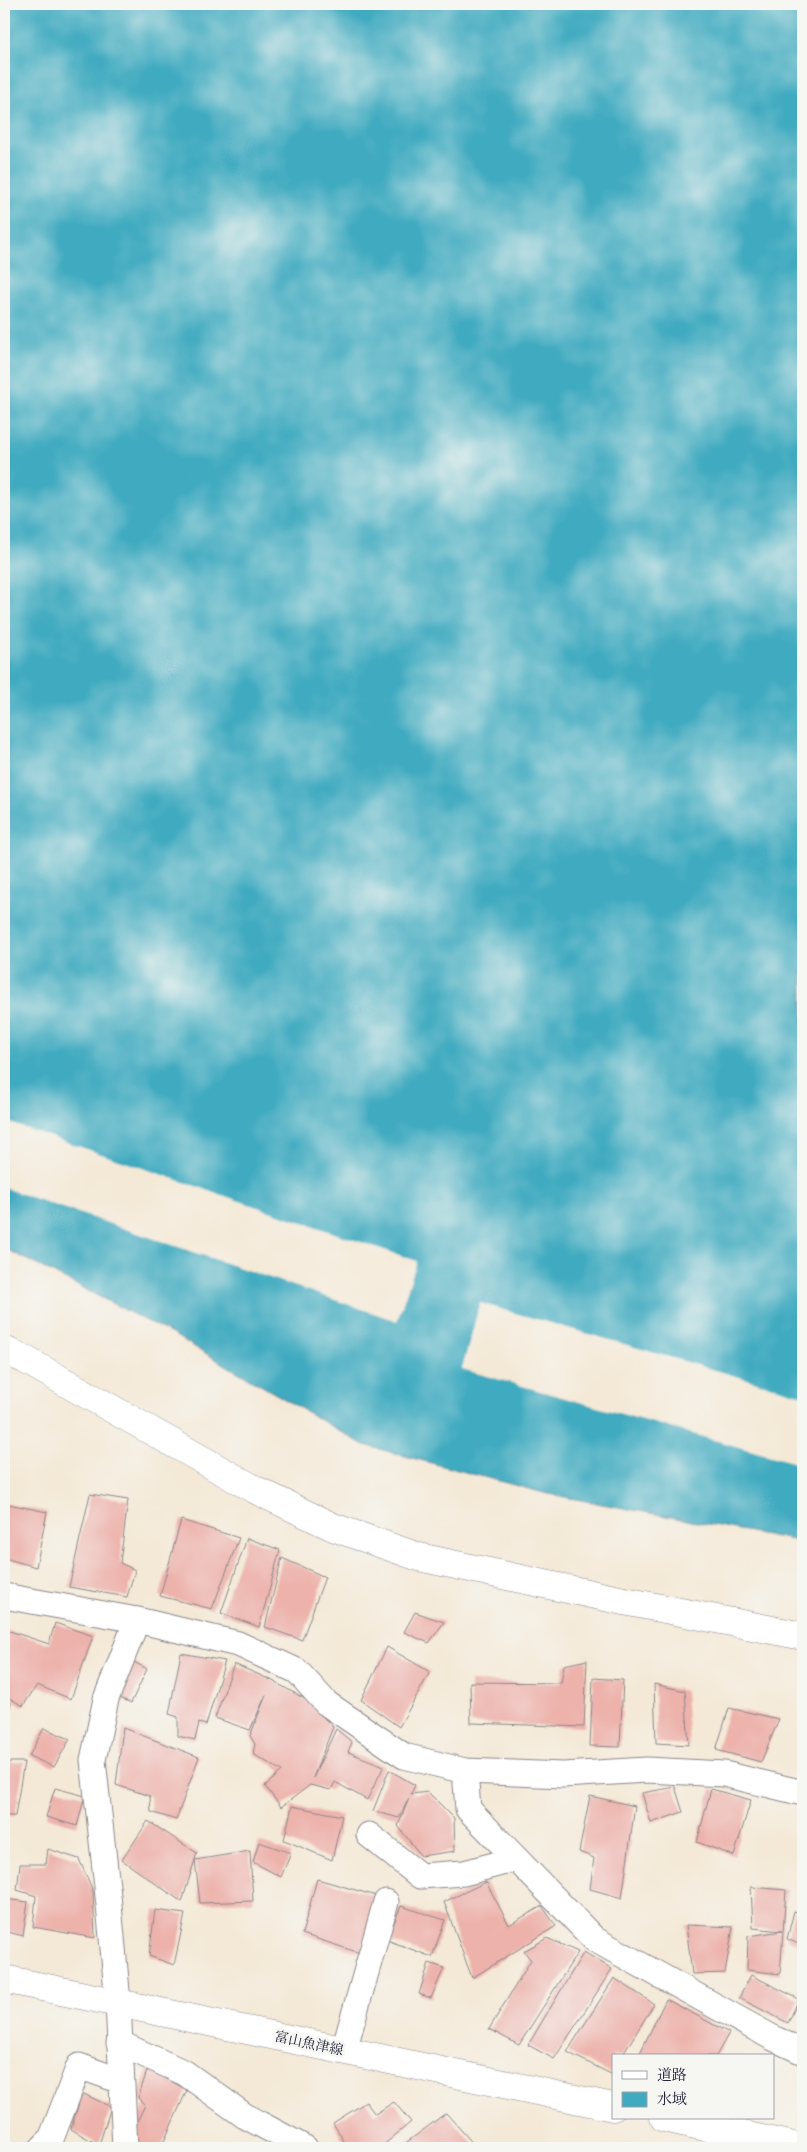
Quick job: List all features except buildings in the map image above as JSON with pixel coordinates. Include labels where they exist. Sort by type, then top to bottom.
[{"type":"street","points":[[4,1350],[24,1359],[254,1489],[333,1527],[419,1557],[619,1600],[803,1636]]},
{"type":"street","points":[[4,1596],[137,1620],[238,1644],[297,1671],[326,1703],[404,1756],[465,1770],[562,1776],[646,1770],[724,1774],[803,1794]]},
{"type":"street","points":[[125,2148],[118,2002],[93,1760],[106,1699],[137,1620]]},
{"type":"street","points":[[465,1770],[468,1809],[594,1939],[803,2052]]},
{"type":"street","points":[[369,1835],[420,1876],[464,1873],[516,1859]]},
{"type":"street","points":[[344,2050],[386,1902]]},
{"type":"street","name":"富山魚津線","points":[[4,1979],[612,2108]]},
{"type":"street","points":[[119,2043],[185,2073],[245,2116],[305,2148]]},
{"type":"street","points":[[42,2148],[51,2139],[80,2066],[121,2081]]},
{"type":"street","points":[[669,2120],[719,2139],[803,2148]]},
{"type":"water","points":[[4,4],[803,4],[803,1542],[544,1493],[364,1445],[174,1335],[4,1248]]},
{"type":"pier","points":[[4,1121],[417,1261],[397,1321],[4,1188]]},
{"type":"pier","points":[[480,1303],[803,1395],[803,1465],[462,1369]]}]
